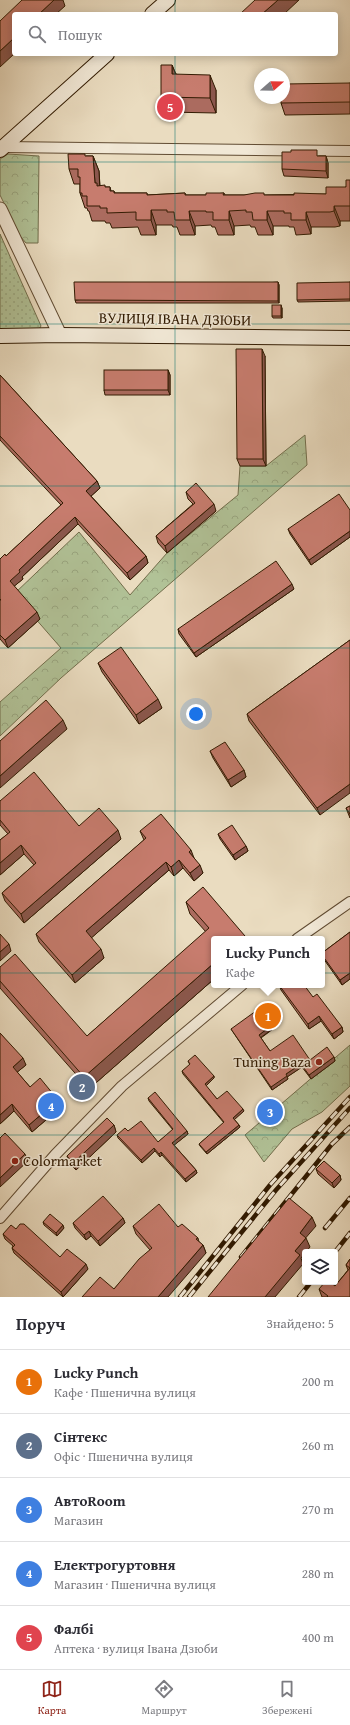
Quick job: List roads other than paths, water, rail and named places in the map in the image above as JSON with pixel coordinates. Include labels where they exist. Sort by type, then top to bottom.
[{"type":"main road","points":[[154,12],[168,0]]},
{"type":"main road","points":[[1,148],[105,56]]},
{"type":"main road","name":"ВУЛИЦЯ ІВАНА ДЗЮБИ","points":[[0,336],[60,335],[350,338]]},
{"type":"street","points":[[1,148],[350,151]]},
{"type":"street","points":[[0,208],[60,335]]},
{"type":"street","points":[[301,936],[350,902]]},
{"type":"street","points":[[0,1218],[55,1155],[122,1086],[238,988]]},
{"type":"railway","points":[[180,1297],[270,1185],[350,1097]]},
{"type":"railway","points":[[189,1297],[276,1190],[350,1108]]},
{"type":"railway","points":[[241,1257],[332,1144],[350,1127]]},
{"type":"railway","points":[[325,1228],[350,1198]]},
{"type":"railway","points":[[337,1249],[350,1233]]},
{"type":"railway","points":[[299,1297],[309,1285]]},
{"type":"place","name":"Фалбі","points":[[170,107]]},
{"type":"place","name":"Lucky Punch","points":[[268,1016]]},
{"type":"place","name":"Tuning Baza","points":[[319,1062]]},
{"type":"place","name":"Сінтекс","points":[[82,1087]]},
{"type":"place","name":"Електрогуртовня","points":[[51,1106]]},
{"type":"place","name":"АвтоRoom","points":[[270,1112]]},
{"type":"place","name":"Colormarket","points":[[15,1161]]}]
